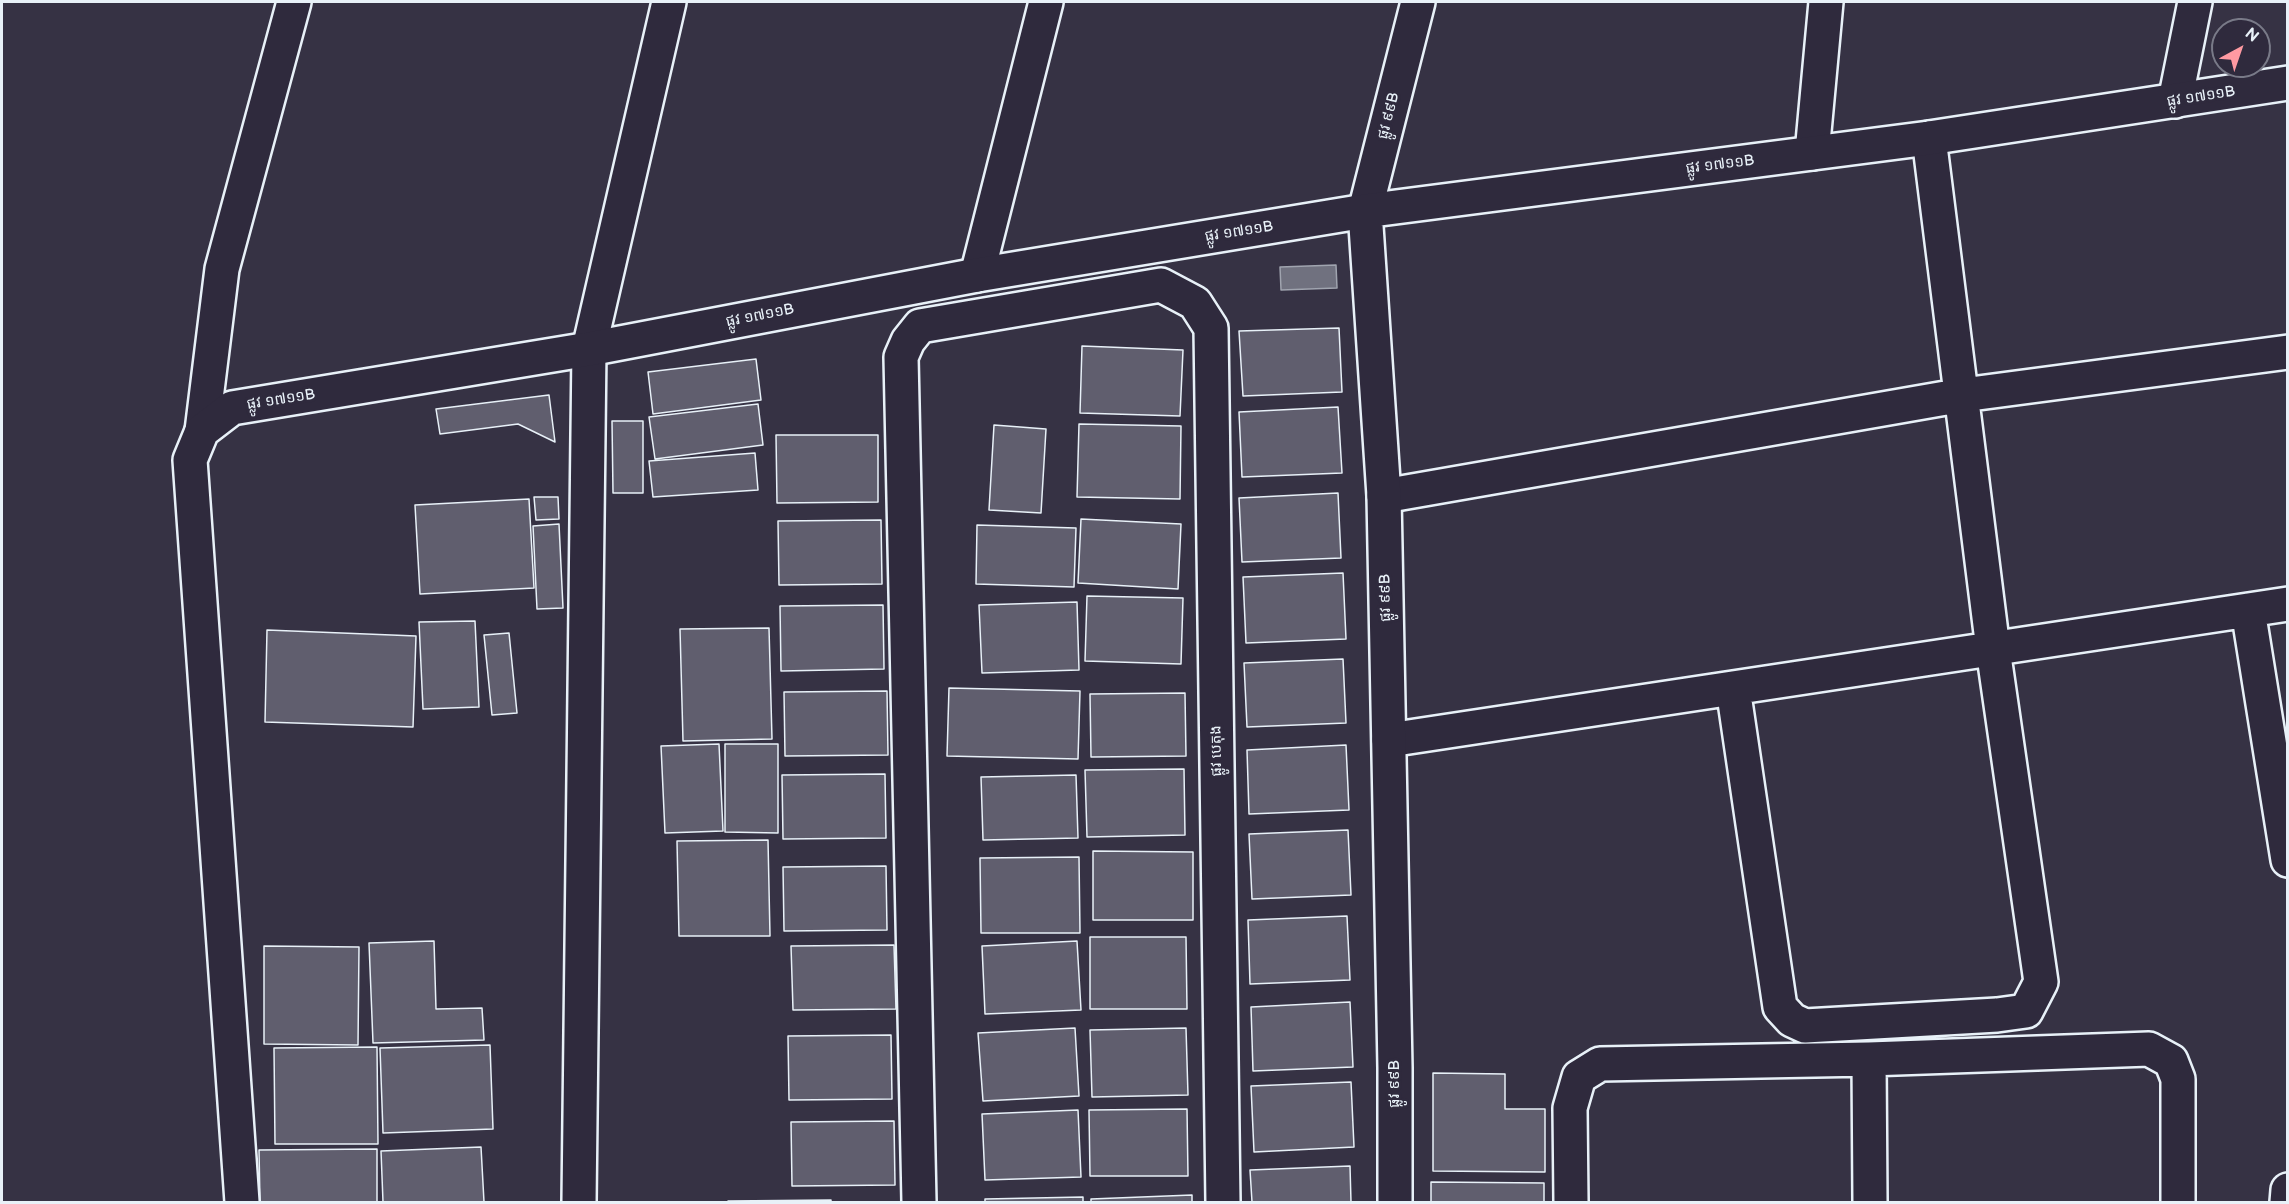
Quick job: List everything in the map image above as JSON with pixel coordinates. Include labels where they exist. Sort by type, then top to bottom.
[{"type":"street","points":[[242,1203],[190,460],[202,431],[222,269],[294,2]]},
{"type":"street","points":[[579,1203],[590,349],[669,2]]},
{"type":"street","points":[[977,275],[1046,2]]},
{"type":"street","name":"ផ្លូវ ៩៩B","points":[[1395,1203],[1395,1068],[1384,496],[1365,211],[1418,2]]},
{"type":"street","points":[[1812,153],[1826,2]]},
{"type":"street","points":[[2175,100],[2194,2]]},
{"type":"street","name":"ផ្លូវ ១៧១១B","points":[[202,431],[232,408],[590,349],[977,275],[1365,211],[1929,138],[2288,83]]},
{"type":"street","points":[[1733,688],[1780,1007],[1792,1020],[1805,1026],[1997,1015],[2026,1011],[2041,982],[1993,649],[1929,138]]},
{"type":"street","name":"ផ្លូវ បេតុង","points":[[919,1203],[901,357],[908,341],[920,326],[1161,285],[1195,303],[1211,328],[1223,1203]]},
{"type":"street","points":[[1384,496],[1963,395],[2288,352]]},
{"type":"street","points":[[1389,740],[2288,604]]},
{"type":"street","points":[[2248,610],[2288,860]]},
{"type":"street","points":[[1571,1203],[1570,1108],[1579,1077],[1600,1064],[1869,1059],[2149,1049],[2171,1061],[2178,1079],[2178,1203]]},
{"type":"street","points":[[1869,1059],[1870,1203]]},
{"type":"street","points":[[2286,1203],[2288,1190]]},
{"type":"water","points":[[1336,265],[1337,288],[1281,290],[1280,267]]},
{"type":"building","points":[[1339,328],[1342,392],[1243,396],[1239,331]]},
{"type":"building","points":[[1082,346],[1183,350],[1180,416],[1080,413]]},
{"type":"building","points":[[756,359],[761,400],[653,414],[648,372]]},
{"type":"building","points":[[549,395],[555,442],[518,424],[440,434],[436,409]]},
{"type":"building","points":[[758,404],[763,445],[655,459],[649,417]]},
{"type":"building","points":[[1338,407],[1342,473],[1242,477],[1239,412]]},
{"type":"building","points":[[612,421],[643,421],[643,493],[613,493]]},
{"type":"building","points":[[1079,424],[1181,426],[1180,499],[1077,497]]},
{"type":"building","points":[[994,425],[1046,429],[1041,513],[989,510]]},
{"type":"building","points":[[776,435],[878,435],[878,502],[777,503]]},
{"type":"building","points":[[755,453],[758,490],[653,497],[649,461]]},
{"type":"building","points":[[1338,493],[1341,558],[1242,562],[1239,498]]},
{"type":"building","points":[[534,497],[558,497],[559,519],[536,520]]},
{"type":"building","points":[[529,499],[534,588],[420,594],[415,505]]},
{"type":"building","points":[[1081,519],[1181,524],[1178,589],[1078,583]]},
{"type":"building","points":[[881,520],[882,584],[779,585],[778,521]]},
{"type":"building","points":[[559,524],[563,608],[537,609],[533,526]]},
{"type":"building","points":[[977,525],[1076,528],[1074,587],[976,584]]},
{"type":"building","points":[[1343,573],[1346,639],[1246,643],[1243,577]]},
{"type":"building","points":[[1087,596],[1183,598],[1181,664],[1085,661]]},
{"type":"building","points":[[1077,602],[1079,670],[982,673],[979,605]]},
{"type":"building","points":[[883,605],[884,669],[781,671],[780,606]]},
{"type":"building","points":[[475,621],[479,707],[423,709],[419,622]]},
{"type":"building","points":[[769,628],[772,739],[683,741],[680,629]]},
{"type":"building","points":[[267,630],[416,636],[413,727],[265,722]]},
{"type":"building","points":[[509,633],[517,713],[492,715],[484,635]]},
{"type":"building","points":[[1343,659],[1346,723],[1247,727],[1244,663]]},
{"type":"building","points":[[949,688],[1080,691],[1078,759],[947,756]]},
{"type":"building","points":[[887,691],[888,755],[785,756],[784,692]]},
{"type":"building","points":[[1185,693],[1186,756],[1091,757],[1090,694]]},
{"type":"building","points":[[719,744],[723,831],[665,833],[661,746]]},
{"type":"building","points":[[725,744],[778,744],[778,833],[725,832]]},
{"type":"building","points":[[1346,745],[1349,810],[1249,814],[1247,750]]},
{"type":"building","points":[[1184,769],[1185,835],[1087,837],[1085,770]]},
{"type":"building","points":[[885,774],[886,838],[783,839],[782,775]]},
{"type":"building","points":[[1076,775],[1078,838],[983,840],[981,777]]},
{"type":"building","points":[[1348,830],[1351,895],[1252,899],[1249,834]]},
{"type":"building","points":[[768,840],[770,936],[679,936],[677,841]]},
{"type":"building","points":[[1093,851],[1193,852],[1193,920],[1093,920]]},
{"type":"building","points":[[1079,857],[1080,933],[981,933],[980,858]]},
{"type":"building","points":[[886,866],[887,930],[784,931],[783,867]]},
{"type":"building","points":[[1347,916],[1350,980],[1250,984],[1248,920]]},
{"type":"building","points":[[1090,937],[1186,937],[1187,1009],[1090,1009]]},
{"type":"building","points":[[434,941],[436,1009],[482,1008],[484,1040],[373,1043],[369,943]]},
{"type":"building","points":[[1077,941],[1081,1010],[985,1014],[982,946]]},
{"type":"building","points":[[894,945],[896,1009],[793,1010],[791,946]]},
{"type":"building","points":[[264,946],[359,947],[358,1045],[264,1044]]},
{"type":"building","points":[[1350,1002],[1353,1067],[1253,1071],[1251,1007]]},
{"type":"building","points":[[1075,1028],[1079,1096],[983,1101],[978,1033]]},
{"type":"building","points":[[1186,1028],[1188,1095],[1092,1097],[1090,1030]]},
{"type":"building","points":[[891,1035],[892,1099],[789,1100],[788,1036]]},
{"type":"building","points":[[490,1045],[493,1129],[383,1133],[380,1048]]},
{"type":"building","points":[[377,1047],[378,1144],[275,1144],[274,1048]]},
{"type":"building","points":[[1433,1073],[1505,1074],[1505,1109],[1545,1109],[1545,1172],[1433,1171]]},
{"type":"building","points":[[1351,1082],[1354,1147],[1254,1152],[1251,1086]]},
{"type":"building","points":[[1187,1109],[1188,1176],[1090,1176],[1089,1110]]},
{"type":"building","points":[[1078,1110],[1081,1177],[985,1180],[982,1114]]},
{"type":"building","points":[[894,1121],[895,1185],[792,1186],[791,1122]]},
{"type":"building","points":[[481,1147],[484,1202],[383,1202],[381,1151]]},
{"type":"building","points":[[377,1149],[377,1202],[260,1202],[259,1150]]},
{"type":"building","points":[[1350,1166],[1351,1202],[1252,1202],[1250,1170]]},
{"type":"building","points":[[1431,1182],[1544,1183],[1544,1202],[1431,1202]]},
{"type":"building","points":[[1192,1195],[1192,1202],[1091,1202],[1091,1199]]},
{"type":"building","points":[[1083,1197],[1083,1202],[985,1202],[985,1199]]},
{"type":"building","points":[[831,1200],[831,1202],[728,1202],[728,1201]]}]
